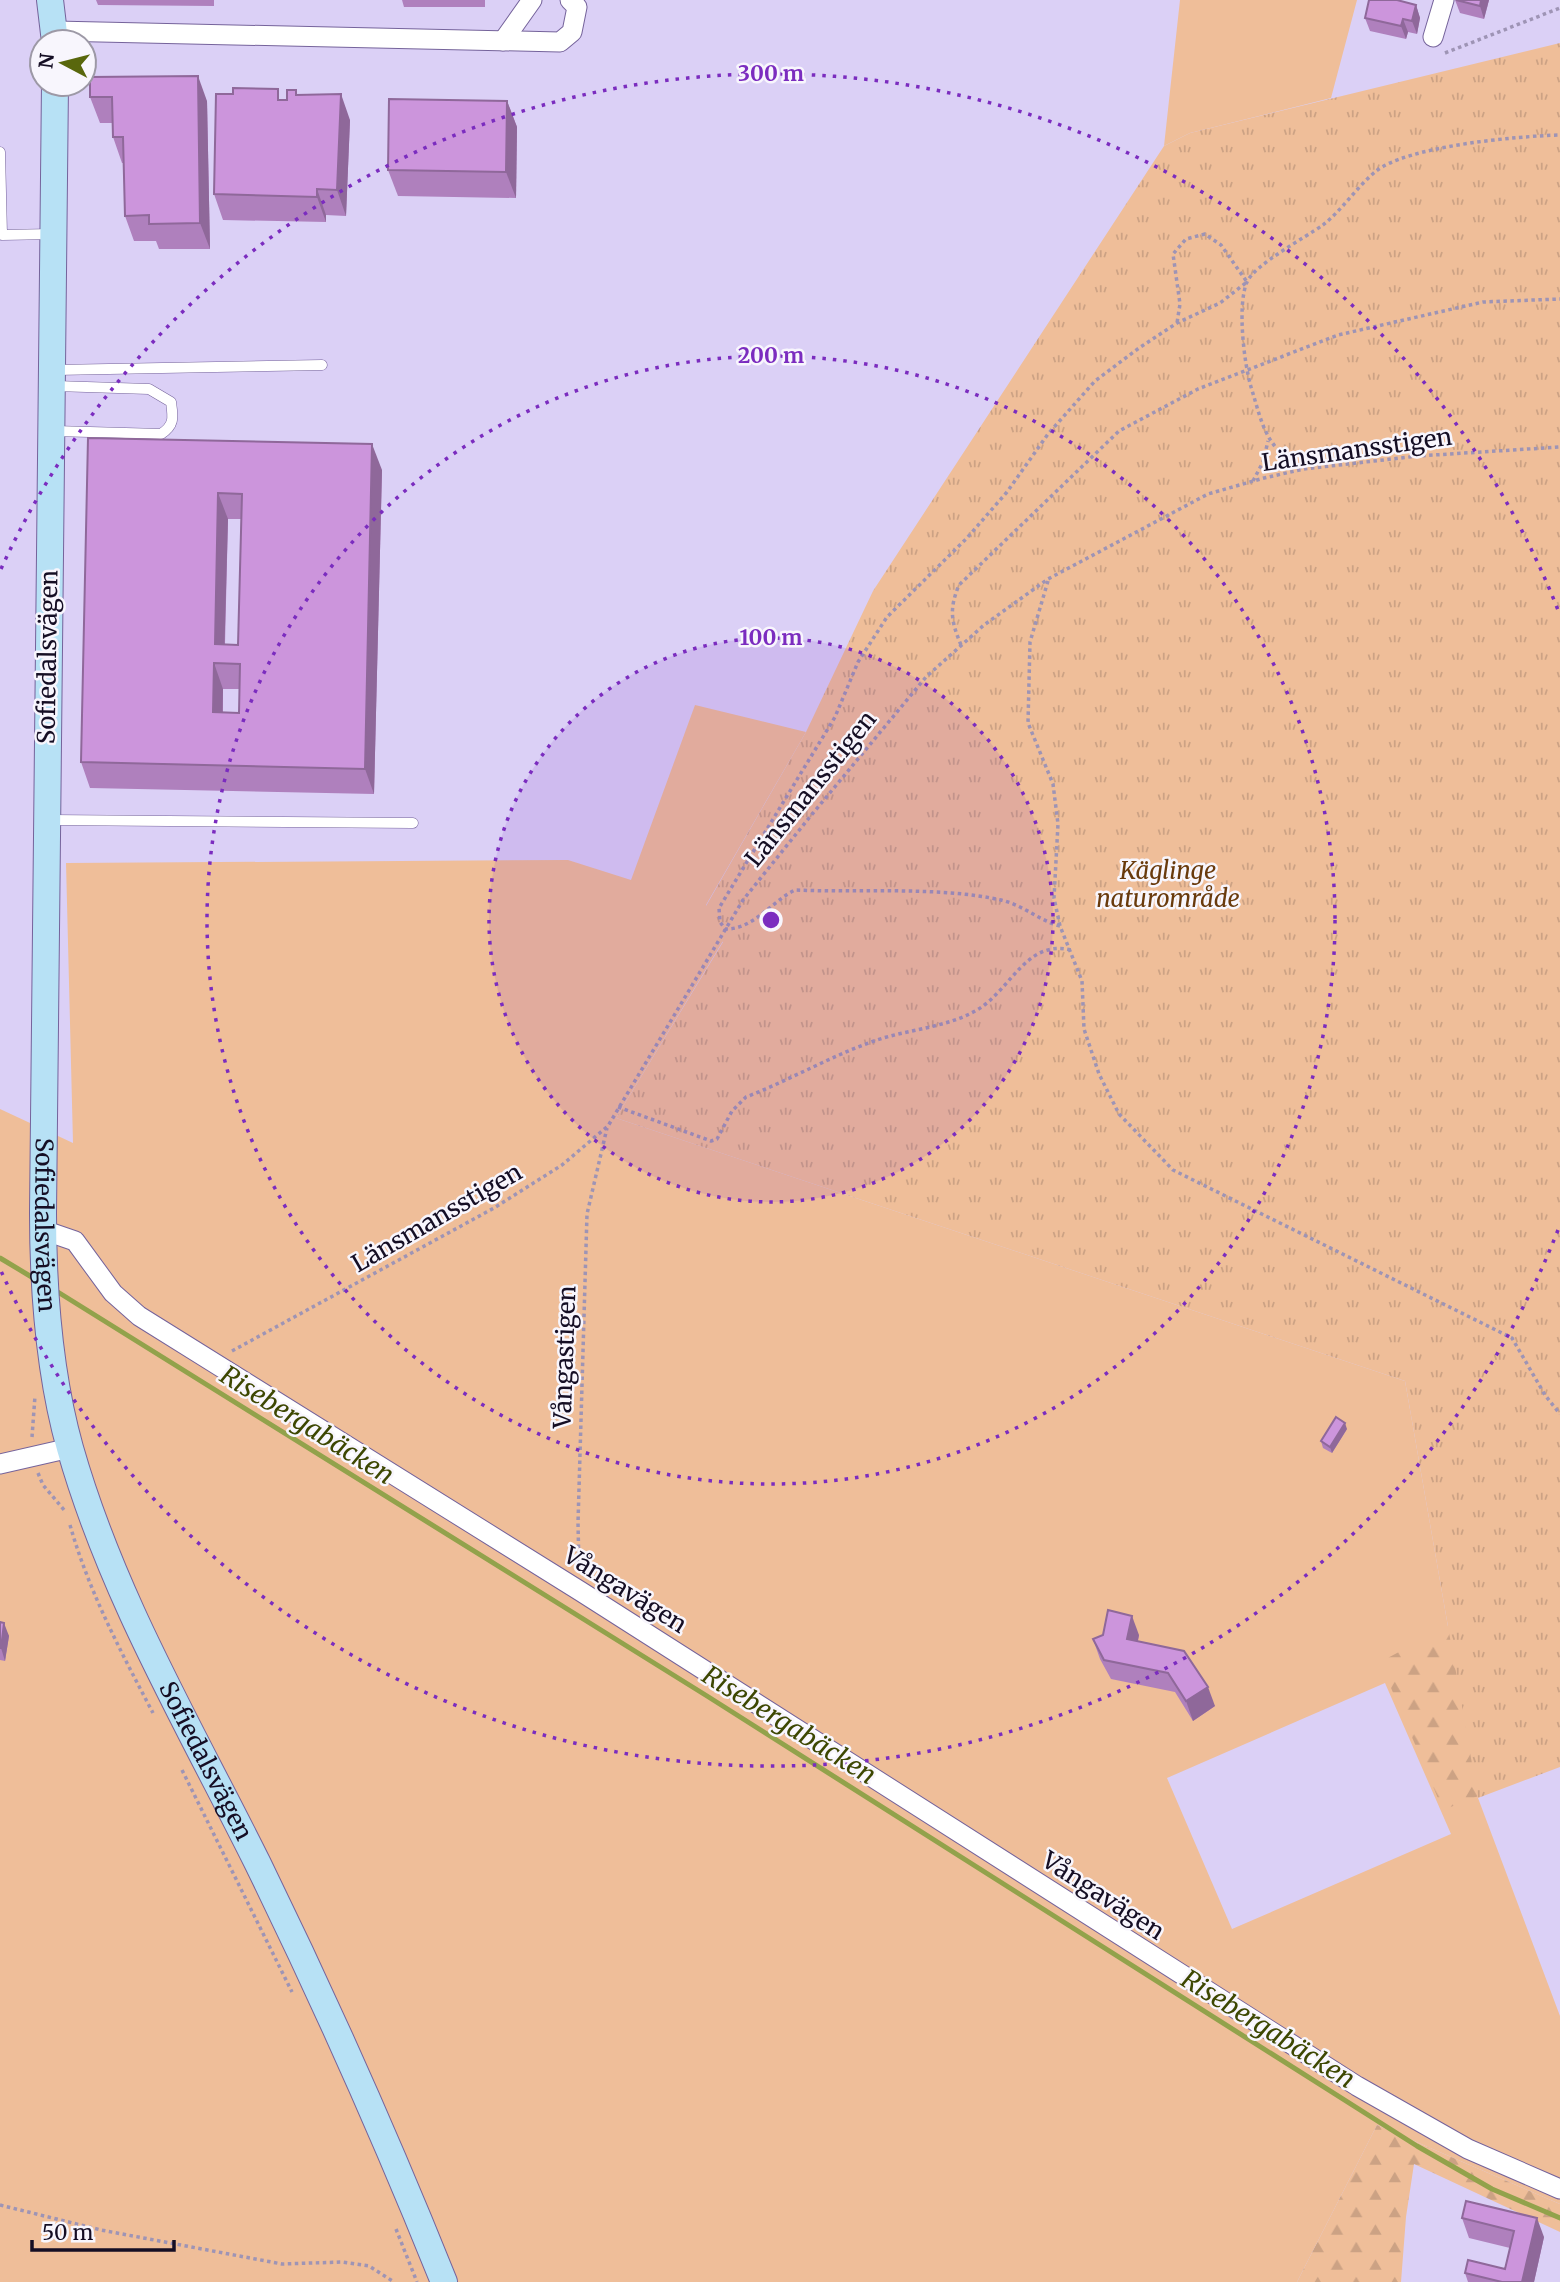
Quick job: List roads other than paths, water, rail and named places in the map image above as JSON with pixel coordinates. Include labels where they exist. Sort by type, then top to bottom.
[{"type":"main road","points":[[50,0],[54,28]]},
{"type":"main road","name":"Sofiedalsvägen","points":[[55,98],[43,1238],[48,1318],[60,1404],[71,1448],[117,1582],[165,1685],[322,1995],[397,2166],[444,2282]]},
{"type":"street","points":[[503,41],[532,0]]},
{"type":"street","points":[[98,37],[560,42],[572,33],[577,7],[570,0]]},
{"type":"street","points":[[1433,37],[1444,0]]},
{"type":"street","name":"Vångavägen","points":[[43,1238],[75,1241],[125,1307],[580,1591],[1357,2086],[1468,2150],[1560,2189]]},
{"type":"street","points":[[0,1464],[71,1448]]},
{"type":"lane","points":[[0,152],[2,234],[53,234]]},
{"type":"lane","points":[[51,378],[322,365]]},
{"type":"lane","points":[[50,431],[161,434],[171,428],[173,418],[171,402],[149,389],[51,378]]},
{"type":"lane","points":[[46,820],[412,823]]},
{"type":"waterway","name":"Risebergabäcken","points":[[0,1258],[35,1279]]},
{"type":"waterway","name":"Risebergabäcken","points":[[53,1289],[707,1696],[1417,2146],[1492,2189],[1560,2218]]},
{"type":"park label","name":"Käglinge naturområde","points":[[1168,885]]}]
